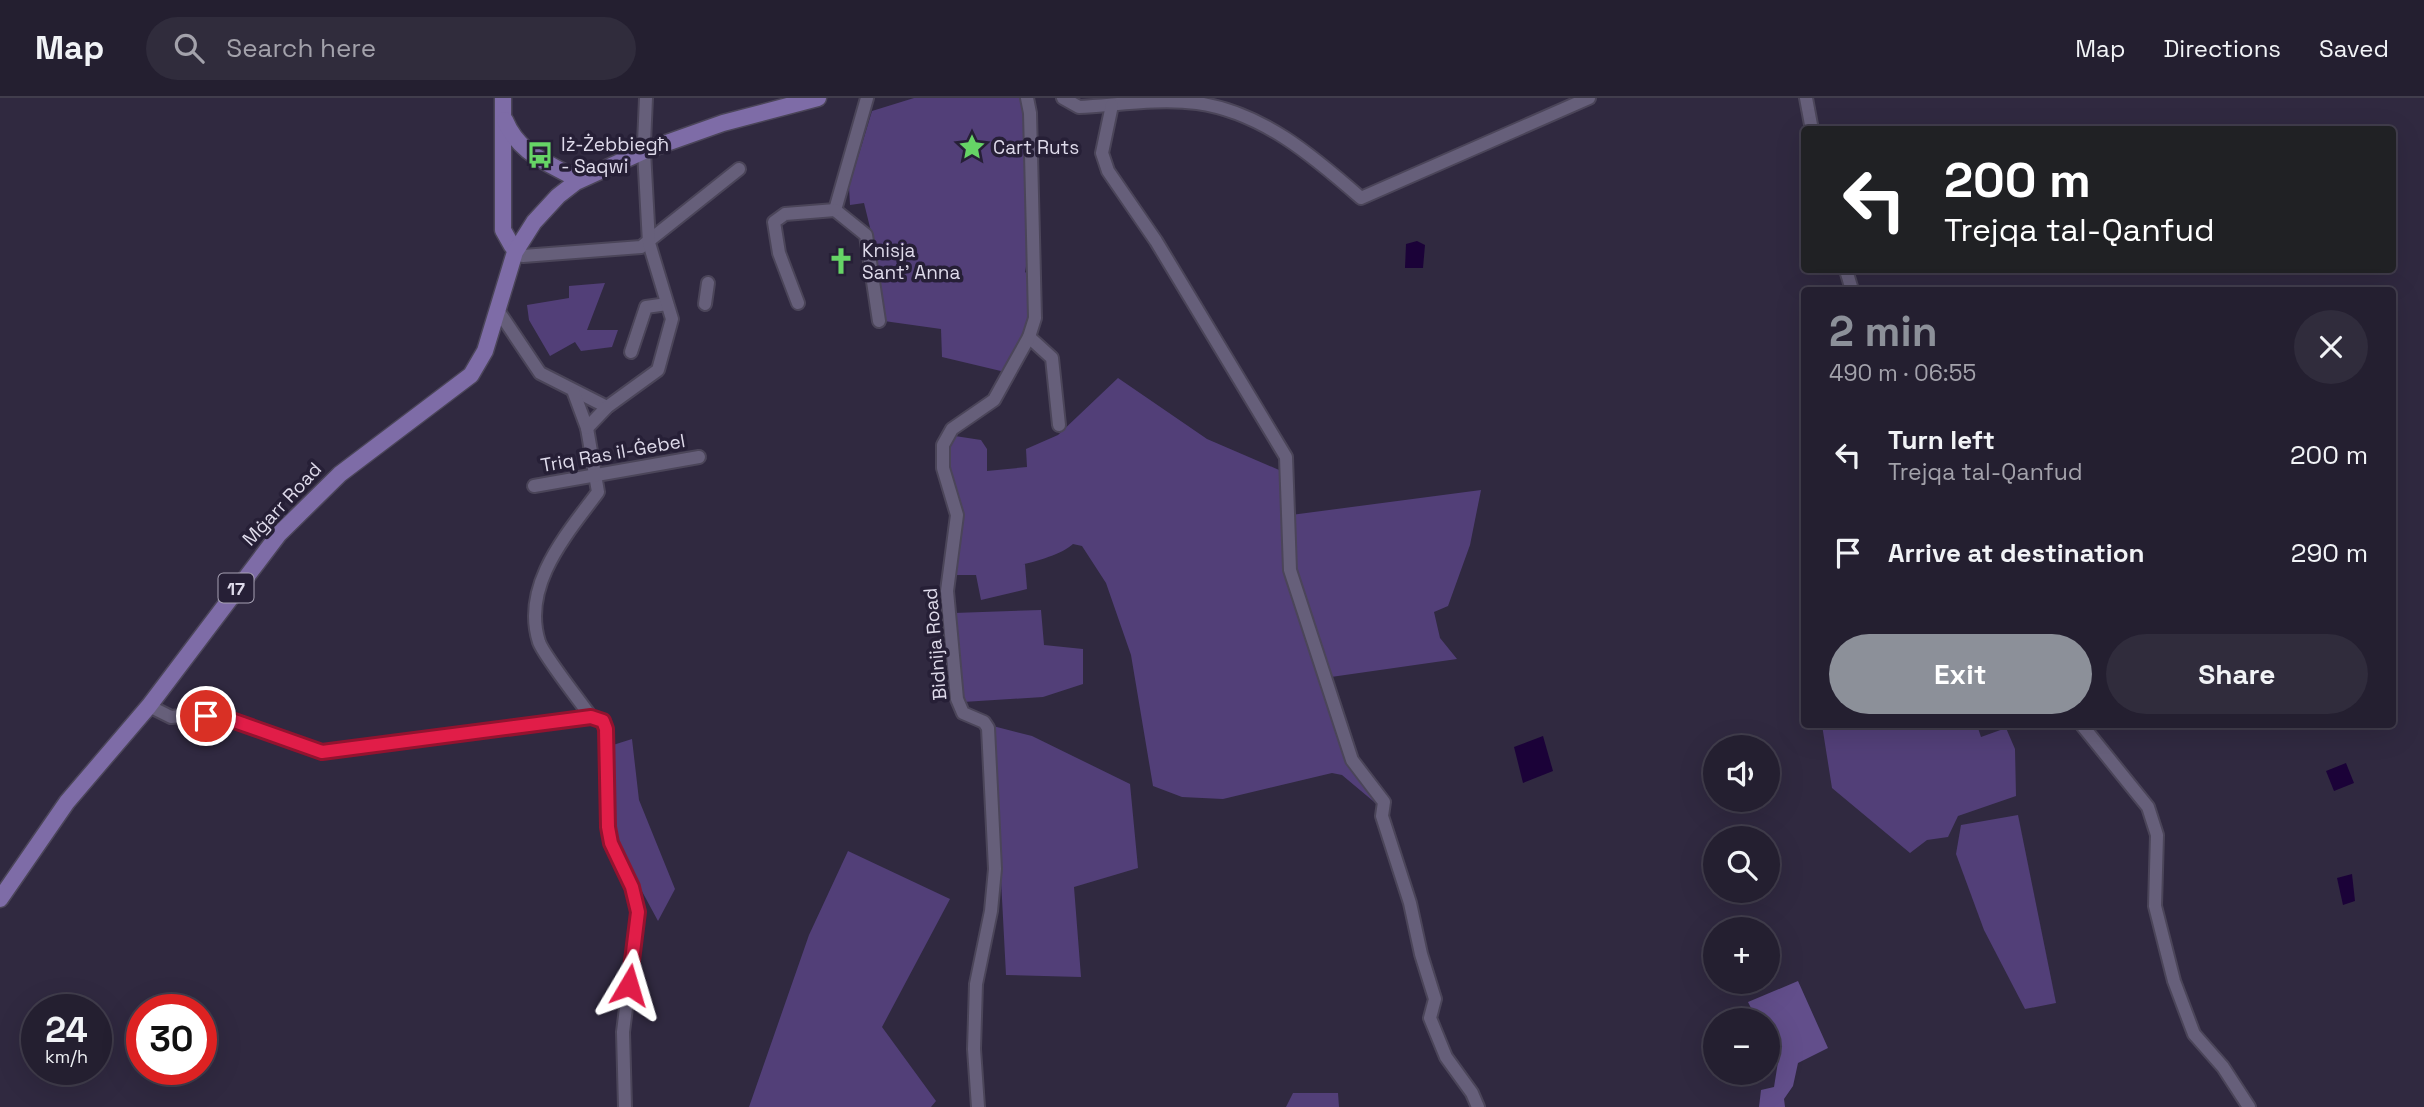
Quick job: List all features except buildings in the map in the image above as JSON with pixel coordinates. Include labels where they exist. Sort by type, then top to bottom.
[{"type":"main road","points":[[503,98],[503,230],[513,249]]},
{"type":"main road","points":[[513,249],[558,196],[576,182],[644,147],[794,98]]},
{"type":"main road","points":[[513,249],[543,205],[573,177],[615,153],[818,98]]},
{"type":"main road","points":[[504,115],[512,137],[524,150],[573,177]]},
{"type":"main road","points":[[503,161],[513,150],[524,150]]},
{"type":"main road","name":"Mġarr Road","points":[[0,899],[68,802],[149,706],[279,534],[340,474],[471,375],[485,351],[513,249]]},
{"type":"main road","name":"Mġarr Road","points":[[0,880],[36,831],[175,659],[273,529],[344,460],[386,426],[465,370],[479,349],[513,249]]},
{"type":"street","points":[[587,428],[607,407],[658,370],[672,319],[649,243],[644,147],[646,98]]},
{"type":"street","points":[[835,210],[867,98]]},
{"type":"street","name":"Bidnija Road","points":[[978,1107],[974,1049],[976,984],[993,897],[994,807],[988,728],[984,722],[963,713],[957,699],[947,590],[957,515],[943,468],[942,455],[945,440],[952,429],[994,400],[1029,337],[1035,308],[1030,113],[1027,98]]},
{"type":"street","name":"Bidnija Road","points":[[1030,113],[1033,98]]},
{"type":"street","points":[[1063,98],[1079,107],[1197,103],[1245,117],[1300,145],[1361,198],[1589,98]]},
{"type":"street","points":[[1806,98],[1811,126]]},
{"type":"street","points":[[1112,105],[1102,153],[1108,171],[1156,241],[1286,457],[1290,570],[1352,760],[1384,802],[1382,816],[1410,903],[1421,954],[1435,999],[1430,1018],[1446,1057],[1472,1093],[1478,1107]]},
{"type":"street","points":[[513,249],[523,256],[641,247],[739,170]]},
{"type":"street","points":[[798,303],[779,253],[774,222],[785,214],[835,210],[866,235],[879,321]]},
{"type":"street","points":[[705,304],[708,283]]},
{"type":"street","points":[[631,352],[646,307],[667,304]]},
{"type":"street","points":[[497,309],[540,373],[574,393],[607,407]]},
{"type":"street","points":[[1029,337],[1052,358],[1059,425]]},
{"type":"street","points":[[574,393],[587,428],[598,492],[551,556],[536,618],[540,643],[591,717]]},
{"type":"street","name":"Triq Ras il-Ġebel","points":[[534,486],[699,457]]},
{"type":"street","points":[[149,706],[171,717],[223,717],[322,752],[591,717],[603,721],[606,729],[608,827],[611,843],[632,887],[638,912],[624,1032],[625,1107]]},
{"type":"street","points":[[2084,728],[2147,807],[2154,820],[2158,855],[2155,906],[2174,981],[2194,1034],[2223,1067],[2249,1107]]},
{"type":"shaded area","points":[[914,98],[1023,98],[1028,256],[1025,272],[1031,277],[1031,322],[1005,372],[942,357],[941,329],[884,321],[877,256],[864,203],[850,205],[849,187],[872,111]]},
{"type":"shaded area","points":[[1417,241],[1425,245],[1423,268],[1405,268],[1406,244]]},
{"type":"shaded area","points":[[605,283],[587,330],[618,330],[612,347],[581,351],[575,342],[550,356],[529,320],[527,305],[569,298],[569,286]]},
{"type":"shaded area","points":[[1118,378],[1207,439],[1286,473],[1287,571],[1350,763],[1379,806],[1342,775],[1332,773],[1223,799],[1182,797],[1153,786],[1131,655],[1106,583],[1082,546],[1073,544],[1055,555],[1020,565],[1025,564],[1027,589],[981,600],[976,575],[956,575],[961,539],[961,512],[958,493],[947,463],[947,455],[955,436],[981,440],[987,449],[987,471],[1027,467],[1026,449],[1058,435]]},
{"type":"shaded area","points":[[1481,490],[1470,545],[1448,606],[1434,612],[1440,638],[1457,659],[1331,677],[1293,571],[1291,515]]},
{"type":"shaded area","points":[[1041,610],[1044,645],[1083,649],[1083,684],[1043,697],[963,702],[954,613]]},
{"type":"shaded area","points":[[993,726],[1032,736],[1130,784],[1138,868],[1074,887],[1081,977],[1006,975]]},
{"type":"shaded area","points":[[1822,728],[1978,728],[1981,737],[2006,728],[2015,749],[2016,796],[1958,816],[1948,837],[1927,840],[1910,853],[1832,788]]},
{"type":"shaded area","points":[[1543,736],[1553,771],[1523,783],[1514,747]]},
{"type":"shaded area","points":[[632,739],[639,800],[675,889],[658,921],[611,834],[613,745]]},
{"type":"shaded area","points":[[2346,763],[2354,783],[2334,791],[2326,771]]},
{"type":"shaded area","points":[[2018,815],[2056,1003],[2025,1009],[1984,930],[1956,854],[1961,825]]},
{"type":"shaded area","points":[[848,851],[950,899],[882,1027],[936,1101],[931,1107],[749,1107],[809,935]]},
{"type":"shaded area","points":[[2352,874],[2355,901],[2343,905],[2337,878]]},
{"type":"shaded area","points":[[1798,981],[1828,1048],[1798,1063],[1793,1086],[1784,1099],[1785,1107],[1759,1107],[1761,1090],[1780,1085],[1780,1008],[1751,1008],[1748,1002],[1767,994],[1780,994],[1780,989]]},
{"type":"shaded area","points":[[1293,1093],[1338,1093],[1339,1107],[1286,1107]]},
{"type":"place","name":"Cart Ruts","points":[[972,147]]},
{"type":"place","name":"Iż-Żebbiegħ - Saqwi","points":[[540,155]]},
{"type":"place","name":"Knisja Sant' Anna","points":[[841,261]]},
{"type":"route","points":[[206,716],[223,717],[322,752],[591,717],[603,721],[606,729],[608,827],[611,843],[632,887],[638,912],[629,985]]}]
